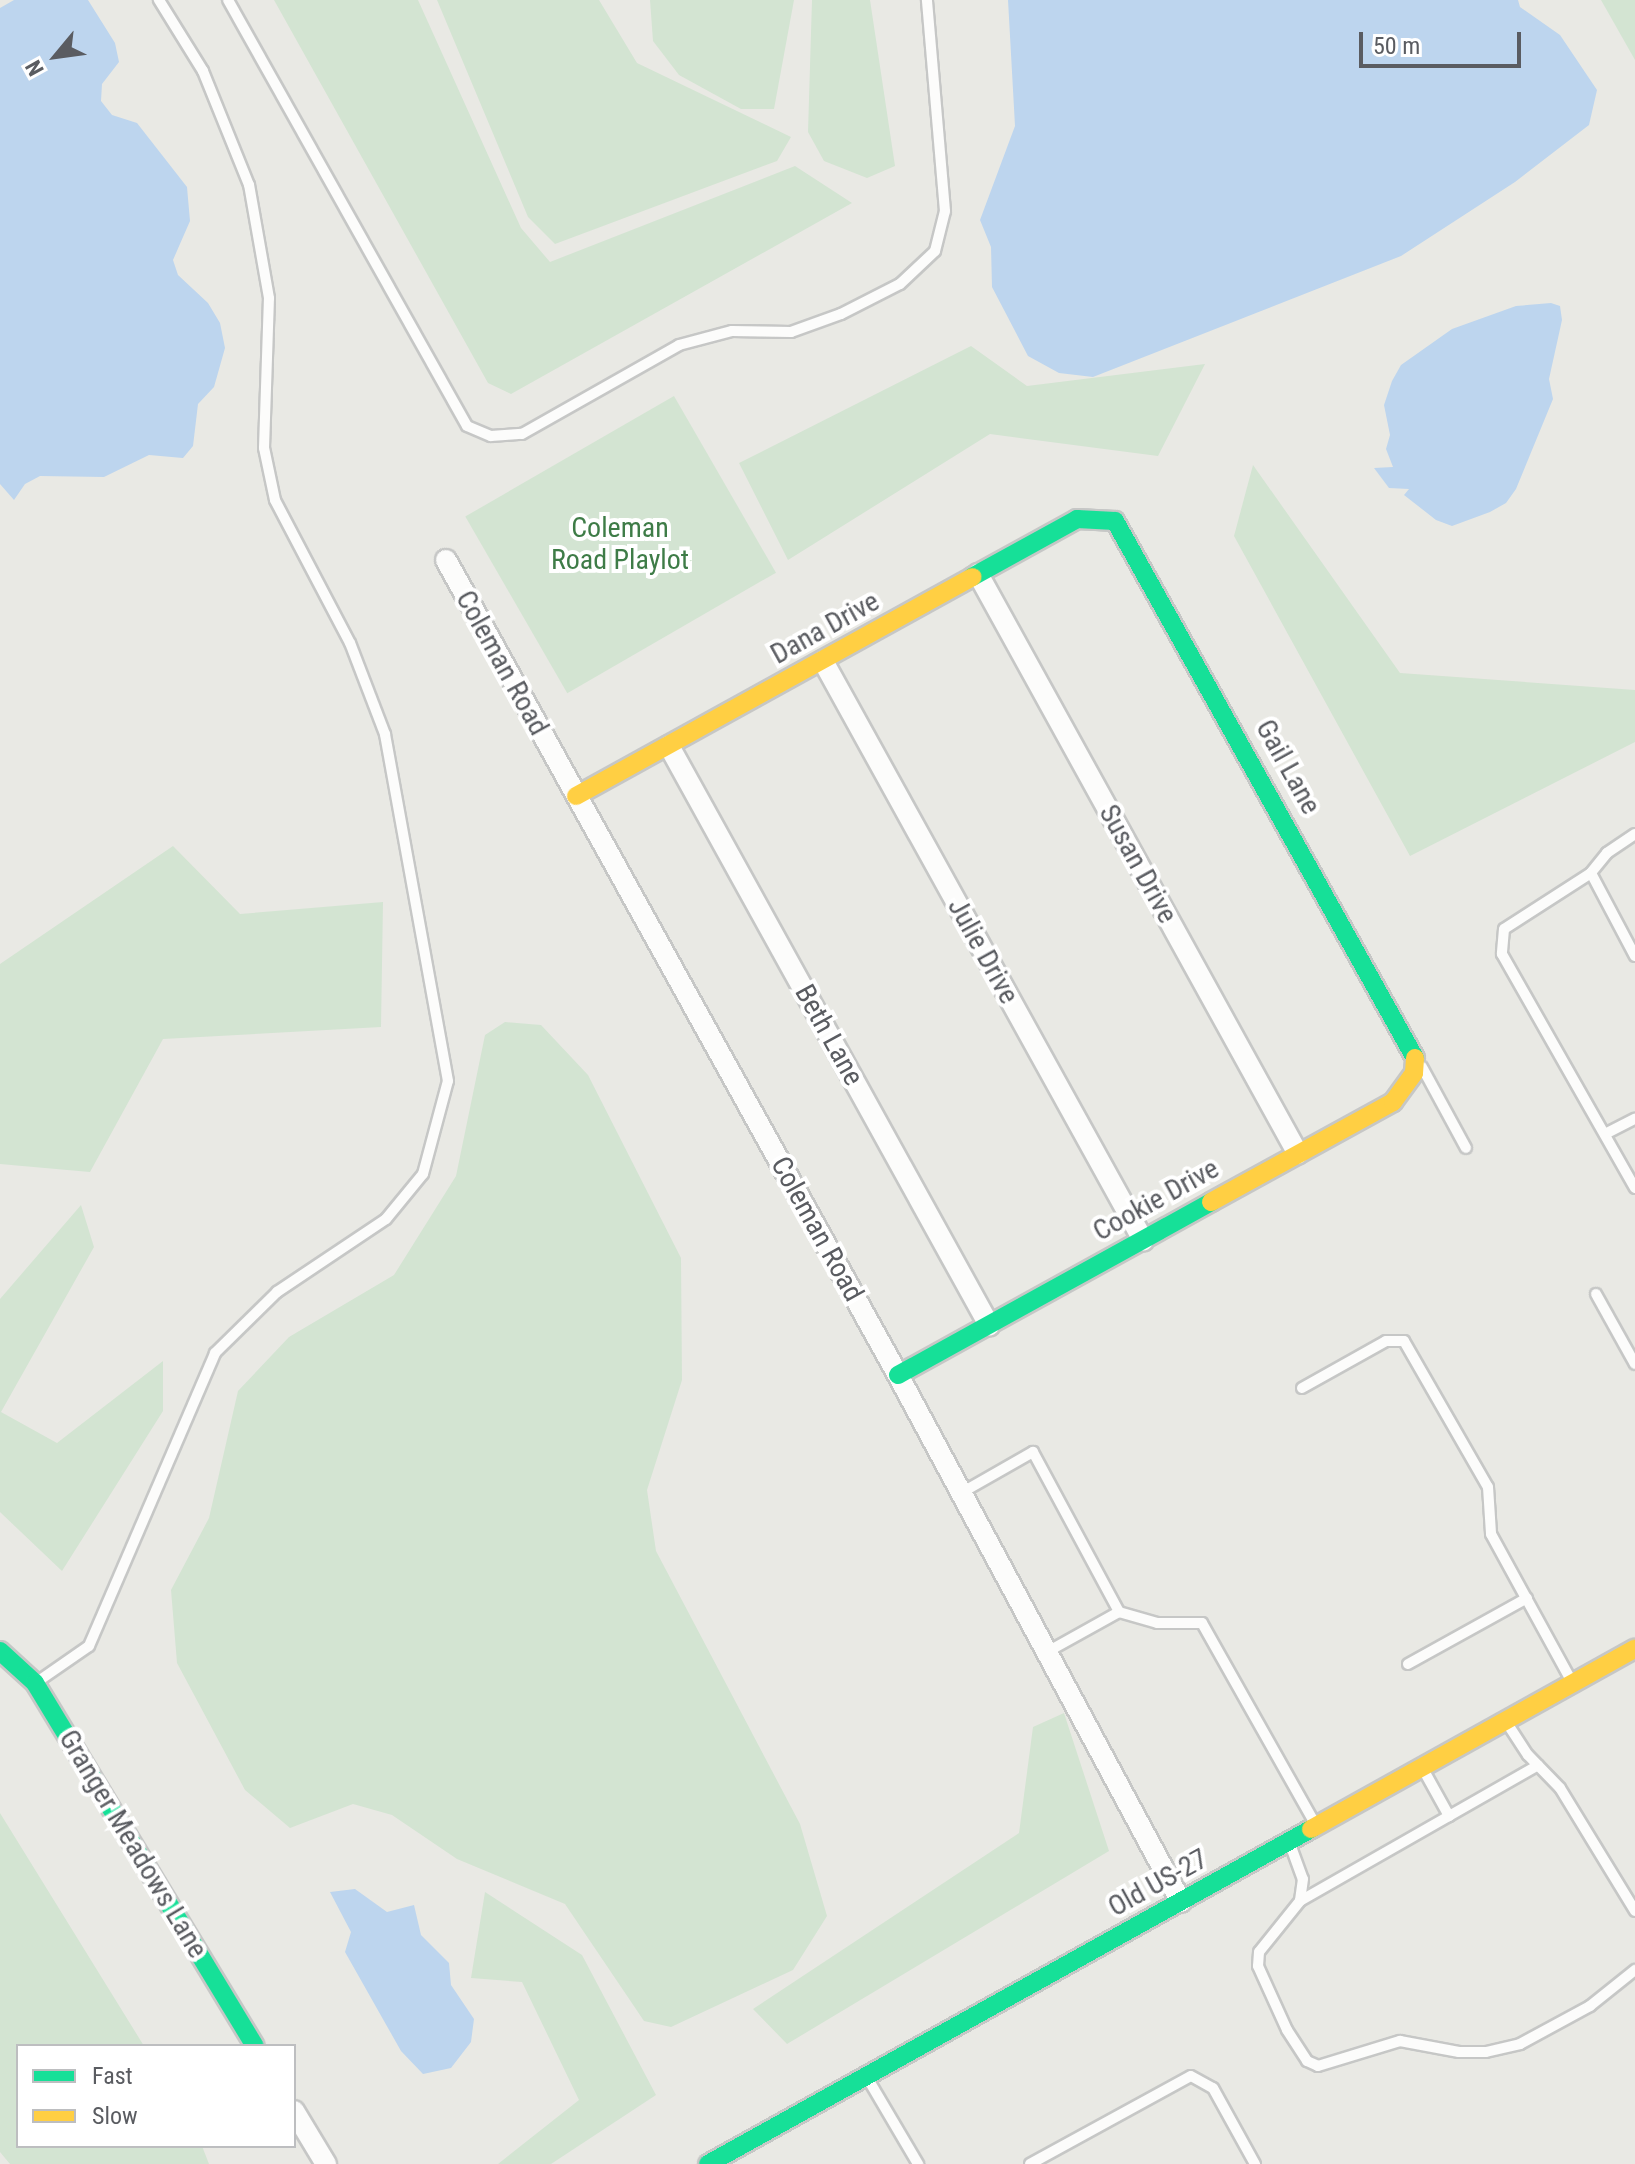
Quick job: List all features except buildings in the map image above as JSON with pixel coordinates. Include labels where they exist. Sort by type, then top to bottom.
[{"type":"street","name":"Dana Drive","points":[[576,796],[1077,519],[1103,518]]},
{"type":"street","name":"Gail Lane","points":[[1103,518],[1115,521],[1126,533],[1415,1054]]},
{"type":"street","name":"Coleman Road","points":[[446,560],[898,1375],[1181,1902]]},
{"type":"street","name":"Susan Drive","points":[[978,574],[1298,1154]]},
{"type":"street","name":"Julie Drive","points":[[823,661],[1143,1240]]},
{"type":"street","name":"Beth Lane","points":[[669,746],[989,1325]]},
{"type":"street","name":"Cookie Drive","points":[[898,1375],[1393,1102],[1406,1089],[1415,1054]]},
{"type":"street","name":"Old US-27","points":[[708,2164],[1635,1649]]},
{"type":"street","name":"Granger Meadows Lane","points":[[0,1651],[35,1683],[254,2044]]},
{"type":"street","points":[[296,2114],[326,2164]]},
{"type":"lane","points":[[35,1683],[89,1646],[215,1353],[277,1292],[386,1219],[423,1174],[448,1081],[385,734],[350,643],[275,500],[264,448],[269,298],[249,185],[203,71],[159,0]]},
{"type":"lane","points":[[228,0],[467,426],[491,436],[522,434],[679,345],[732,331],[791,332],[841,314],[900,284],[935,251],[945,211],[927,0]]},
{"type":"lane","points":[[1635,834],[1607,853],[1591,873],[1504,929],[1502,954],[1635,1188]]},
{"type":"lane","points":[[1591,873],[1635,956]]},
{"type":"lane","points":[[1415,1054],[1466,1148]]},
{"type":"lane","points":[[1605,1134],[1635,1119]]},
{"type":"lane","points":[[1596,1294],[1635,1364]]},
{"type":"lane","points":[[1302,1388],[1386,1341],[1404,1341],[1488,1487],[1491,1534],[1573,1684]]},
{"type":"lane","points":[[961,1493],[1033,1452],[1119,1612]]},
{"type":"lane","points":[[1408,1664],[1527,1598]]},
{"type":"lane","points":[[1047,1652],[1119,1612],[1157,1623],[1202,1623],[1317,1826]]},
{"type":"lane","points":[[1506,1721],[1538,1765],[1560,1788],[1635,1911]]},
{"type":"lane","points":[[1538,1765],[1300,1901],[1259,1952],[1258,1966],[1287,2030],[1307,2061],[1318,2066],[1400,2041],[1472,2052],[1520,2044],[1590,2006],[1635,1970]]},
{"type":"lane","points":[[1422,1768],[1449,1816]]},
{"type":"lane","points":[[1289,1842],[1303,1879],[1300,1901]]},
{"type":"lane","points":[[1030,2164],[1191,2076],[1213,2088],[1255,2164]]},
{"type":"lane","points":[[867,2077],[918,2164]]},
{"type":"green space","points":[[274,0],[418,0],[521,228],[550,262],[795,166],[852,203],[511,394],[488,383]]},
{"type":"green space","points":[[437,0],[599,0],[637,63],[791,137],[777,161],[555,244],[528,217]]},
{"type":"green space","points":[[650,0],[794,0],[774,109],[741,109],[679,75],[653,41]]},
{"type":"green space","points":[[812,0],[870,0],[895,166],[867,178],[824,161],[808,132]]},
{"type":"green space","points":[[1601,0],[1635,0],[1635,60]]},
{"type":"green space","points":[[971,346],[1027,386],[1205,364],[1158,456],[990,434],[788,560],[739,463]]},
{"type":"green space","name":"Coleman Road Playlot","points":[[674,396],[776,573],[567,693],[465,516]]},
{"type":"green space","points":[[1253,465],[1400,673],[1635,690],[1635,742],[1410,856],[1234,536]]},
{"type":"green space","points":[[173,846],[240,914],[383,902],[381,1027],[163,1039],[90,1172],[0,1164],[0,964]]},
{"type":"green space","points":[[505,1022],[541,1025],[588,1075],[681,1258],[682,1380],[647,1490],[656,1551],[800,1824],[827,1916],[793,1970],[671,2027],[644,2021],[565,1904],[457,1859],[392,1815],[353,1804],[290,1828],[245,1790],[177,1663],[171,1590],[209,1518],[238,1391],[289,1337],[394,1275],[456,1176],[485,1035]]},
{"type":"green space","points":[[81,1205],[94,1247],[1,1412],[57,1443],[163,1361],[163,1411],[62,1571],[0,1512],[0,1299]]},
{"type":"green space","points":[[1064,1713],[1109,1851],[787,2044],[753,2009],[1019,1833],[1033,1727]]},
{"type":"green space","points":[[0,1813],[143,2044],[16,2044],[16,2148],[203,2148],[209,2164],[10,2164],[0,2152]]},
{"type":"green space","points":[[485,1892],[582,1955],[656,2095],[551,2164],[498,2164],[579,2100],[522,1982],[471,1978]]},
{"type":"water","points":[[14,0],[88,0],[115,43],[119,62],[102,84],[101,101],[112,115],[137,123],[187,187],[190,221],[173,260],[178,275],[208,303],[220,323],[225,348],[214,387],[198,404],[193,446],[183,458],[149,455],[104,477],[40,476],[25,484],[14,500],[0,484],[0,8]]},
{"type":"water","points":[[1008,0],[1518,0],[1520,7],[1560,35],[1597,90],[1589,125],[1515,182],[1401,256],[1093,377],[1059,373],[1028,356],[992,287],[991,247],[980,220],[1015,126]]},
{"type":"water","points":[[1551,303],[1560,306],[1562,320],[1549,379],[1553,399],[1516,489],[1506,503],[1452,526],[1436,520],[1404,495],[1409,489],[1389,488],[1374,468],[1393,467],[1386,449],[1390,435],[1384,405],[1401,365],[1452,329],[1516,306]]},
{"type":"water","points":[[355,1889],[387,1912],[414,1905],[421,1935],[449,1963],[451,1985],[474,2019],[471,2042],[451,2068],[423,2074],[401,2051],[345,1952],[351,1932],[330,1892]]},
{"type":"traffic: fast","points":[[972,577],[1077,519],[1115,521],[1415,1058]]},
{"type":"traffic: fast","points":[[898,1375],[1211,1202]]},
{"type":"traffic: fast","points":[[0,1651],[35,1683],[254,2044]]},
{"type":"traffic: fast","points":[[708,2164],[1311,1829]]},
{"type":"traffic: slow","points":[[576,796],[972,577]]},
{"type":"traffic: slow","points":[[1211,1202],[1393,1102],[1414,1073],[1415,1058]]},
{"type":"traffic: slow","points":[[1311,1829],[1635,1649]]}]
